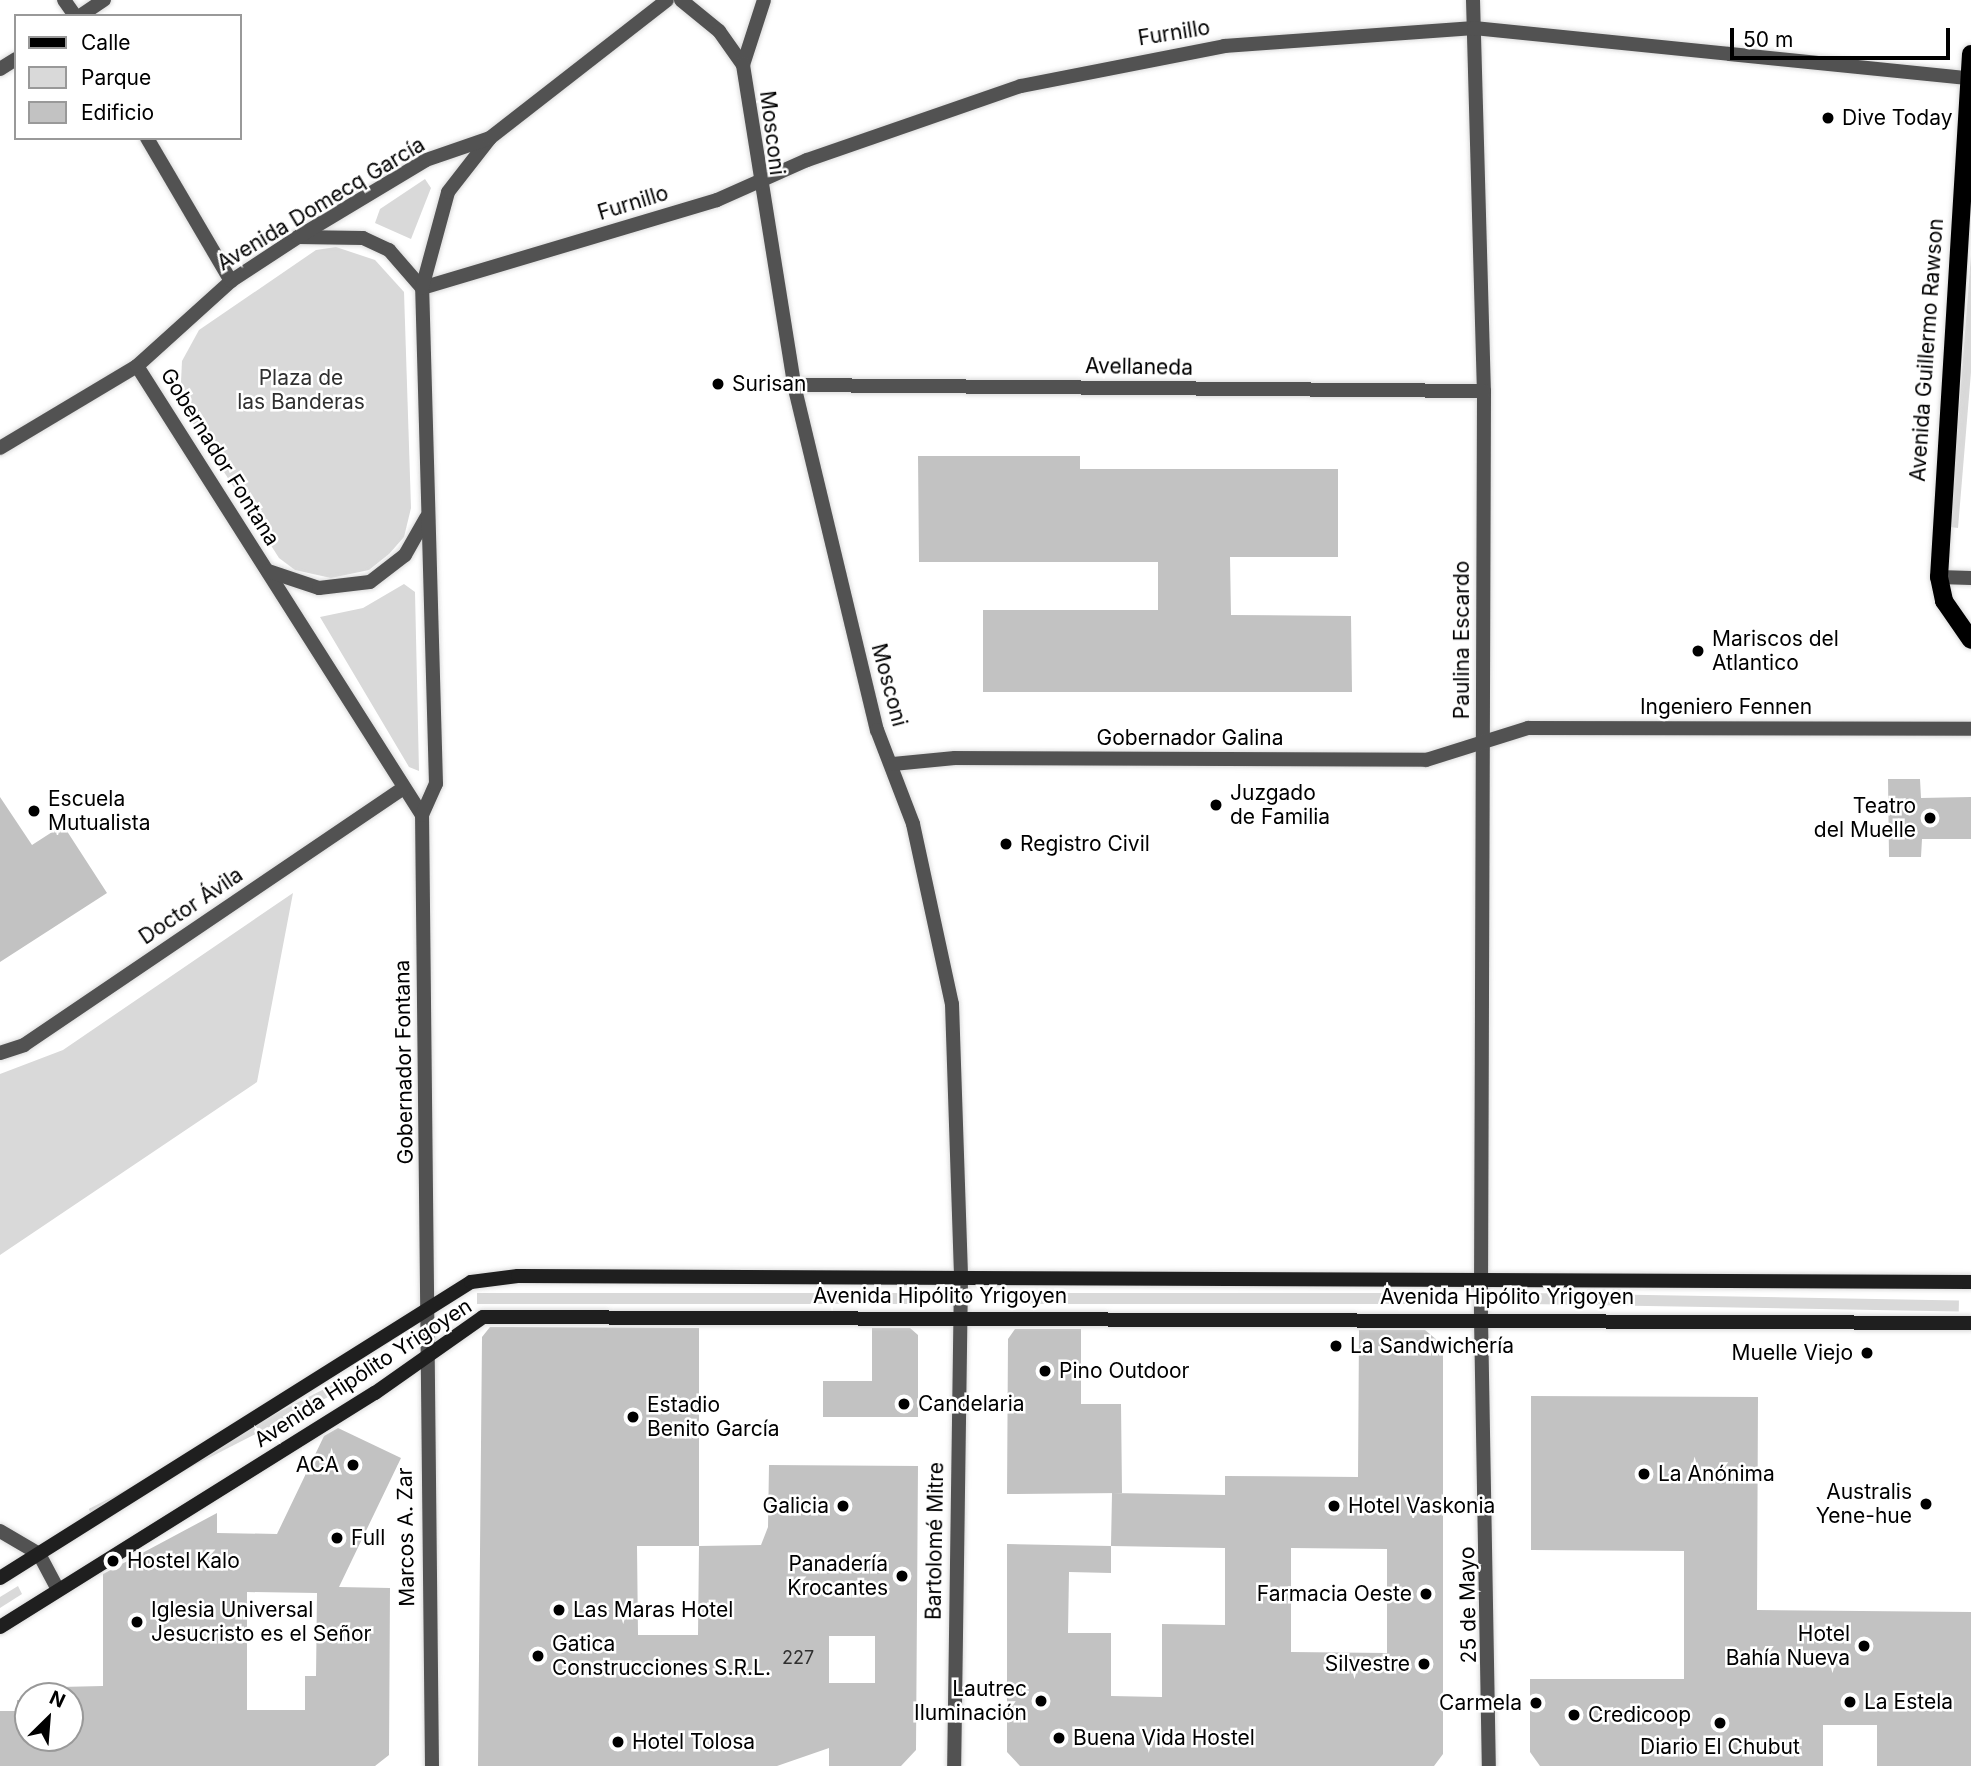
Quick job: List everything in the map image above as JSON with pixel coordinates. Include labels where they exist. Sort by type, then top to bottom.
[{"type":"main road","name":"Avenida Guillermo Rawson","points":[[1971,54],[1967,78],[1939,577],[1944,601],[1971,640]]},
{"type":"main road","name":"Avenida Hipólito Yrigoyen","points":[[0,1578],[467,1283],[518,1276],[1971,1282]]},
{"type":"main road","name":"Avenida Hipólito Yrigoyen","points":[[0,1627],[423,1361],[483,1317],[1481,1318],[1971,1323]]},
{"type":"street","points":[[83,14],[104,0]]},
{"type":"street","name":"Avenida Domecq García","points":[[0,448],[137,366],[230,281],[298,237],[426,160],[490,138],[667,0]]},
{"type":"street","name":"Mosconi","points":[[681,0],[719,31],[743,65]]},
{"type":"street","name":"Mosconi","points":[[764,0],[743,65],[757,186],[794,385],[877,730],[913,824],[952,1004],[961,1278],[958,1317]]},
{"type":"street","name":"Paulina Escardo","points":[[1473,0],[1484,391],[1481,1318]]},
{"type":"street","name":"Furnillo","points":[[422,288],[757,186],[807,160],[1021,86],[1127,61],[1224,46],[1474,28],[1967,78]]},
{"type":"street","name":"Gobernador Fontana","points":[[427,1308],[422,816],[436,784],[422,288],[448,192],[490,138]]},
{"type":"street","points":[[148,140],[230,281]]},
{"type":"street","points":[[298,237],[363,238],[389,250],[422,288]]},
{"type":"street","name":"Gobernador Fontana","points":[[137,366],[422,816]]},
{"type":"street","name":"Avellaneda","points":[[794,385],[1484,391]]},
{"type":"street","name":"Gobernador Fontana","points":[[267,570],[319,588],[370,582],[404,555],[428,512]]},
{"type":"street","points":[[1939,577],[1971,578]]},
{"type":"street","name":"Ingeniero Fennen","points":[[1482,737],[1528,728],[1971,729]]},
{"type":"street","name":"Gobernador Galina","points":[[892,764],[955,758],[1426,760],[1482,737]]},
{"type":"street","name":"Doctor Ávila","points":[[0,1053],[24,1045],[404,788]]},
{"type":"street","name":"Marcos A. Zar","points":[[427,1308],[423,1361],[432,1766]]},
{"type":"street","name":"Bartolomé Mitre","points":[[954,1766],[958,1317]]},
{"type":"street","name":"25 de Mayo","points":[[1481,1318],[1489,1766]]},
{"type":"street","points":[[0,1531],[40,1554],[58,1589]]},
{"type":"green space","points":[[425,179],[431,188],[411,239],[375,223],[380,209]]},
{"type":"green space","name":"Plaza de las Banderas","points":[[336,247],[375,260],[404,292],[411,508],[404,537],[389,554],[369,570],[331,578],[295,570],[279,558],[187,414],[181,382],[182,361],[199,330],[316,250]]},
{"type":"green space","points":[[1971,255],[1971,372],[1958,528],[1950,527]]},
{"type":"green space","points":[[404,584],[415,592],[419,771],[409,767],[320,617],[363,608]]},
{"type":"green space","points":[[293,893],[257,1082],[0,1255],[0,1074],[63,1050]]},
{"type":"green space","points":[[477,1293],[914,1293],[914,1304],[477,1304]]},
{"type":"green space","points":[[1000,1293],[1438,1293],[1438,1304],[1000,1304]]},
{"type":"green space","points":[[1530,1293],[1959,1300],[1959,1311],[1530,1304]]},
{"type":"green space","points":[[381,1360],[385,1368],[93,1517],[89,1509]]},
{"type":"green space","points":[[18,1586],[22,1594],[0,1608],[0,1597]]},
{"type":"building","points":[[918,456],[1080,456],[1080,469],[1338,469],[1338,557],[1230,557],[1231,615],[1351,616],[1352,692],[983,692],[983,610],[1158,610],[1158,562],[919,562]]},
{"type":"building","name":"Teatro del Muelle","points":[[1888,779],[1920,779],[1921,798],[1971,797],[1971,839],[1922,839],[1921,857],[1889,857]]},
{"type":"building","name":"Escuela Mutualista","points":[[0,797],[32,845],[63,825],[107,893],[0,962]]},
{"type":"building","points":[[490,1327],[699,1328],[699,1546],[761,1545],[768,1527],[769,1465],[918,1466],[916,1750],[901,1766],[829,1766],[829,1748],[777,1766],[478,1766],[482,1337]],"holes":[[[637,1546],[699,1546],[698,1635],[638,1635]],[[829,1636],[875,1636],[875,1683],[829,1683]]]},
{"type":"building","points":[[872,1328],[910,1328],[918,1335],[918,1417],[823,1417],[823,1381],[872,1381]]},
{"type":"building","points":[[1015,1329],[1081,1329],[1081,1404],[1121,1404],[1122,1493],[1007,1494],[1008,1339]]},
{"type":"building","points":[[1359,1330],[1425,1330],[1443,1345],[1443,1754],[1434,1766],[1020,1766],[1007,1752],[1007,1544],[1111,1546],[1112,1493],[1225,1495],[1225,1476],[1358,1477]],"holes":[[[1111,1546],[1225,1548],[1225,1625],[1162,1624],[1162,1697],[1111,1696],[1111,1633],[1068,1633],[1069,1572],[1111,1573]],[[1291,1548],[1387,1549],[1387,1653],[1291,1652]]]},
{"type":"building","points":[[1531,1396],[1758,1397],[1757,1610],[1971,1612],[1971,1766],[1877,1766],[1877,1725],[1823,1725],[1823,1766],[1540,1766],[1530,1752],[1530,1679],[1684,1679],[1684,1551],[1531,1550]]},
{"type":"building","points":[[338,1428],[401,1458],[339,1587],[390,1588],[389,1755],[375,1766],[0,1766],[0,1711],[14,1711],[14,1752],[84,1752],[84,1686],[103,1686],[103,1574],[217,1513],[217,1533],[277,1534],[324,1436]],"holes":[[[247,1592],[317,1593],[316,1676],[305,1676],[305,1710],[247,1710]]]},
{"type":"place","name":"Dive Today","points":[[1828,118]]},
{"type":"place","name":"Surisan","points":[[718,384]]},
{"type":"place","name":"Mariscos del Atlantico","points":[[1698,651]]},
{"type":"place","name":"Juzgado de Familia","points":[[1216,805]]},
{"type":"place","name":"Escuela Mutualista","points":[[34,811]]},
{"type":"place","name":"Teatro del Muelle","points":[[1930,818]]},
{"type":"place","name":"Registro Civil","points":[[1006,844]]},
{"type":"place","name":"La Sandwichería","points":[[1336,1346]]},
{"type":"place","name":"Muelle Viejo","points":[[1867,1353]]},
{"type":"place","name":"Pino Outdoor","points":[[1045,1371]]},
{"type":"place","name":"Candelaria","points":[[904,1404]]},
{"type":"place","name":"Estadio Benito García","points":[[633,1417]]},
{"type":"place","name":"ACA","points":[[353,1465]]},
{"type":"place","name":"La Anónima","points":[[1644,1474]]},
{"type":"place","name":"Australis Yene-hue","points":[[1926,1504]]},
{"type":"place","name":"Galicia","points":[[843,1506]]},
{"type":"place","name":"Hotel Vaskonia","points":[[1334,1506]]},
{"type":"place","name":"Full","points":[[337,1538]]},
{"type":"place","name":"Hostel Kalo","points":[[113,1561]]},
{"type":"place","name":"Panadería Krocantes","points":[[902,1576]]},
{"type":"place","name":"Farmacia Oeste","points":[[1426,1594]]},
{"type":"place","name":"Las Maras Hotel","points":[[559,1610]]},
{"type":"place","name":"Iglesia Universal Jesucristo es el Señor","points":[[137,1622]]},
{"type":"place","name":"Hotel Bahía Nueva","points":[[1864,1646]]},
{"type":"place","name":"Gatica Construcciones S.R.L.","points":[[538,1656]]},
{"type":"place","name":"Silvestre","points":[[1424,1664]]},
{"type":"place","name":"Lautrec Iluminación","points":[[1041,1701]]},
{"type":"place","name":"La Estela","points":[[1850,1702]]},
{"type":"place","name":"Carmela","points":[[1536,1703]]},
{"type":"place","name":"Credicoop","points":[[1574,1715]]},
{"type":"place","name":"Diario El Chubut","points":[[1720,1723]]},
{"type":"place","name":"Buena Vida Hostel","points":[[1059,1738]]},
{"type":"place","name":"Hotel Tolosa","points":[[618,1742]]}]
